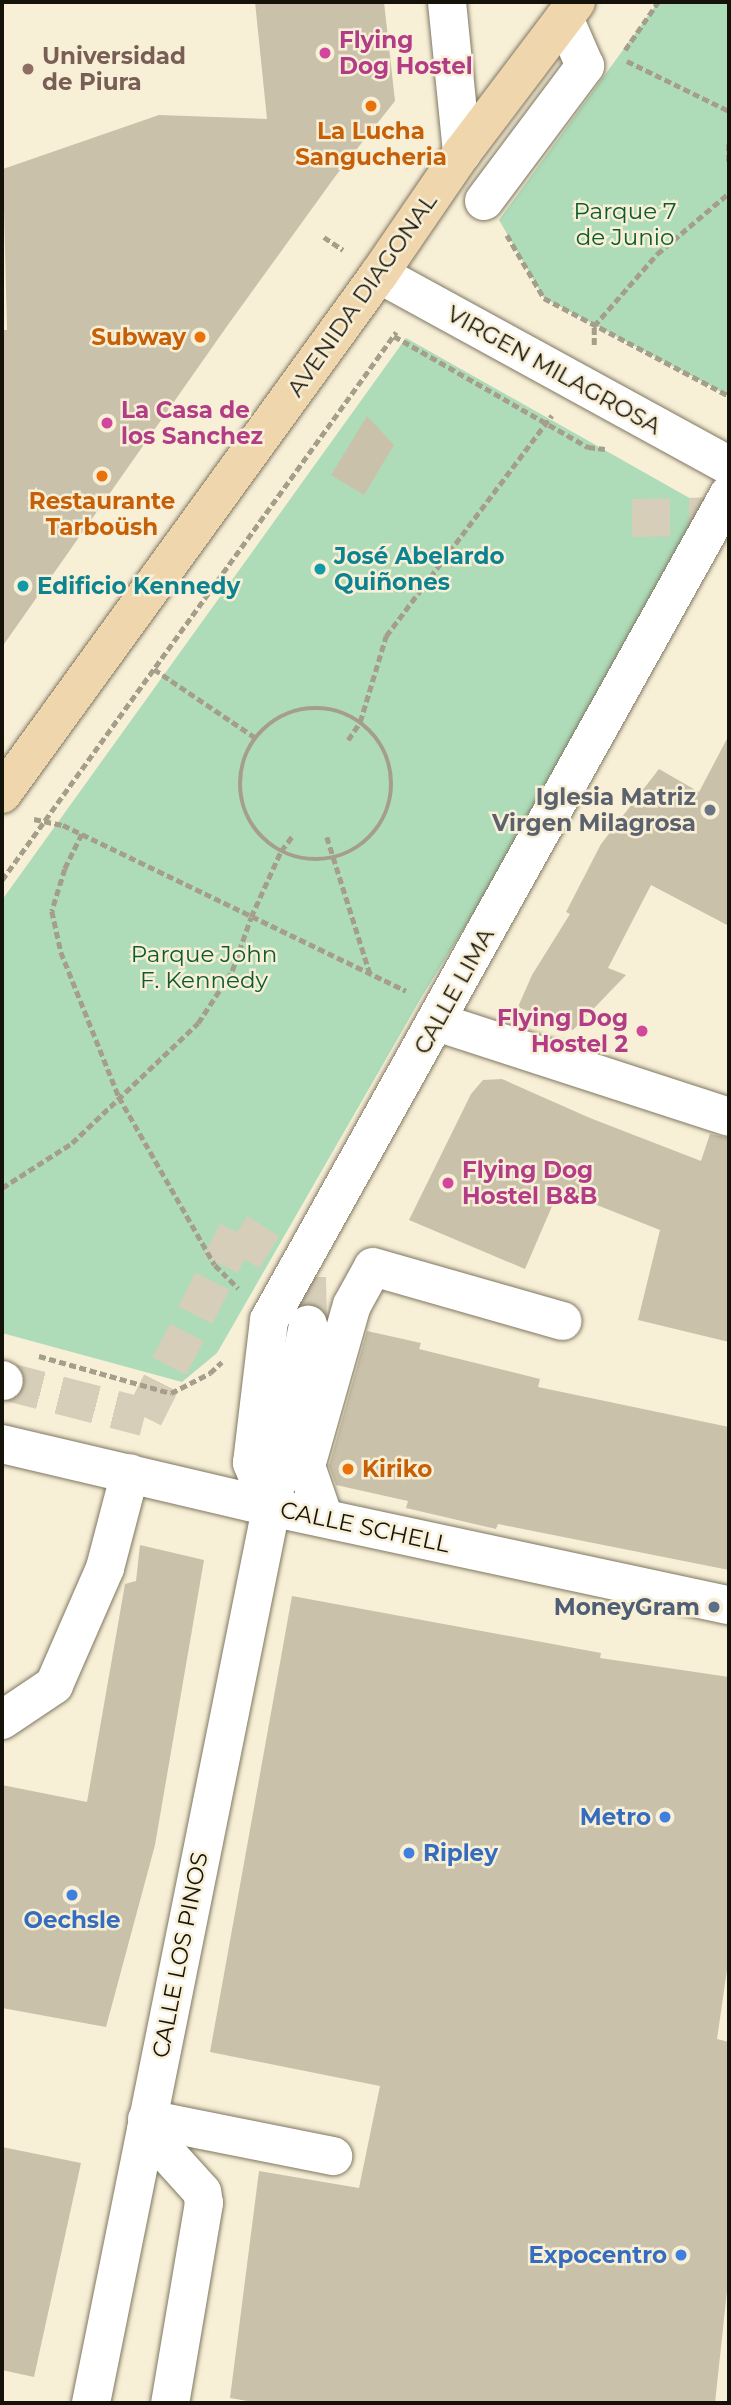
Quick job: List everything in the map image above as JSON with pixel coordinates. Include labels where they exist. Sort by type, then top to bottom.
[{"type":"main road","name":"AVENIDA DIAGONAL","points":[[13,806],[462,153],[570,10]]},
{"type":"street","points":[[447,2],[462,153]]},
{"type":"street","points":[[495,216],[585,66],[570,10]]},
{"type":"street","name":"VIRGEN MILAGROSA","points":[[379,274],[729,466]]},
{"type":"street","name":"CALLE LIMA","points":[[270,1507],[252,1463],[268,1320],[438,1022],[729,494]]},
{"type":"street","points":[[438,1022],[729,1117]]},
{"type":"street","points":[[324,1518],[306,1465],[352,1306],[373,1268],[562,1321]]},
{"type":"street","name":"CALLE LOS PINOS","points":[[91,2403],[308,1325]]},
{"type":"street","name":"CALLE SCHELL","points":[[2,1444],[270,1507],[729,1605]]},
{"type":"street","points":[[2,1720],[54,1685],[105,1568],[130,1473]]},
{"type":"street","points":[[146,2125],[332,2156]]},
{"type":"street","points":[[146,2125],[202,2192],[204,2203],[170,2403]]},
{"type":"path","points":[[658,2],[620,58],[729,111]]},
{"type":"path","points":[[729,144],[729,162]]},
{"type":"path","points":[[348,740],[360,722],[386,636],[547,424],[583,386],[593,326],[657,254],[729,193]]},
{"type":"path","points":[[495,216],[544,298],[729,396]]},
{"type":"path","points":[[2,880],[386,347],[418,295]]},
{"type":"path","points":[[154,669],[256,738]]},
{"type":"path","points":[[320,708],[341,712],[360,722],[376,736],[387,755],[392,776],[391,798],[384,820],[370,839],[351,852],[334,858],[305,859],[281,851],[253,828],[242,798],[241,768],[256,738],[279,717],[299,710],[320,708]]},
{"type":"path","points":[[13,806],[45,821],[63,825],[421,998],[438,1022]]},
{"type":"path","points":[[11,1371],[172,1393],[210,1373],[268,1320],[215,1265],[119,1097],[61,952],[52,911],[65,869],[82,834]]},
{"type":"path","points":[[2,1188],[72,1143],[198,1023],[232,971],[251,917],[281,851],[294,834]]},
{"type":"path","points":[[327,837],[371,974]]},
{"type":"green space","name":"Parque 7 de Junio","points":[[658,2],[729,2],[729,396],[544,298],[499,220]]},
{"type":"green space","name":"Parque John F. Kennedy","points":[[406,338],[693,500],[698,515],[530,821],[421,998],[217,1353],[182,1382],[2,1333],[2,900]]},
{"type":"building","points":[[255,2],[384,2],[395,101],[337,174],[225,329],[2,647],[2,330],[7,330],[3,169],[159,115],[267,119]]},
{"type":"building","points":[[367,416],[394,445],[364,495],[331,475]]},
{"type":"building","points":[[729,735],[729,926],[651,885],[608,968],[626,975],[573,1030],[518,1007],[532,975],[570,914],[566,912],[601,844],[659,769],[699,792]]},
{"type":"building","points":[[502,1079],[590,1118],[701,1161],[710,1134],[729,1138],[729,1342],[638,1320],[660,1230],[559,1190],[525,1269],[409,1220],[471,1094],[483,1080]]},
{"type":"building","points":[[367,1331],[421,1343],[419,1349],[540,1379],[538,1387],[729,1427],[729,1570],[498,1524],[496,1529],[406,1508],[408,1501],[336,1485],[329,1466]]},
{"type":"building","points":[[140,1545],[204,1560],[155,1845],[106,2027],[2,2008],[2,1785],[87,1802],[125,1584],[136,1581]]},
{"type":"building","points":[[292,1596],[601,1653],[600,1658],[729,1677],[729,1956],[717,2039],[729,2042],[729,2272],[715,2403],[259,2403],[230,2398],[259,2171],[359,2188],[380,2086],[210,2052]]},
{"type":"building","points":[[2,2147],[81,2163],[34,2377],[2,2370]]},
{"type":"tunnel","points":[[632,518],[729,516]]},
{"type":"tunnel","points":[[4,1381],[144,1417],[237,1232],[307,1277],[308,1325]]},
{"type":"place","name":"Flying Dog Hostel","points":[[325,53]]},
{"type":"place","name":"Universidad de Piura","points":[[28,69]]},
{"type":"place","name":"La Lucha Sangucheria","points":[[371,106]]},
{"type":"place","name":"Subway","points":[[200,337]]},
{"type":"place","name":"La Casa de los Sanchez","points":[[107,423]]},
{"type":"place","name":"Restaurante Tarboüsh","points":[[102,476]]},
{"type":"place","name":"José Abelardo Quiñones","points":[[320,569]]},
{"type":"place","name":"Edificio Kennedy","points":[[23,586]]},
{"type":"place","name":"Iglesia Matriz Virgen Milagrosa","points":[[710,810]]},
{"type":"place","name":"Flying Dog Hostel 2","points":[[642,1031]]},
{"type":"place","name":"Flying Dog Hostel B&B","points":[[448,1183]]},
{"type":"place","name":"Kiriko","points":[[348,1469]]},
{"type":"place","name":"MoneyGram","points":[[714,1607]]},
{"type":"place","name":"Metro","points":[[665,1817]]},
{"type":"place","name":"Ripley","points":[[409,1853]]},
{"type":"place","name":"Oechsle","points":[[72,1895]]},
{"type":"place","name":"Expocentro","points":[[681,2255]]}]
